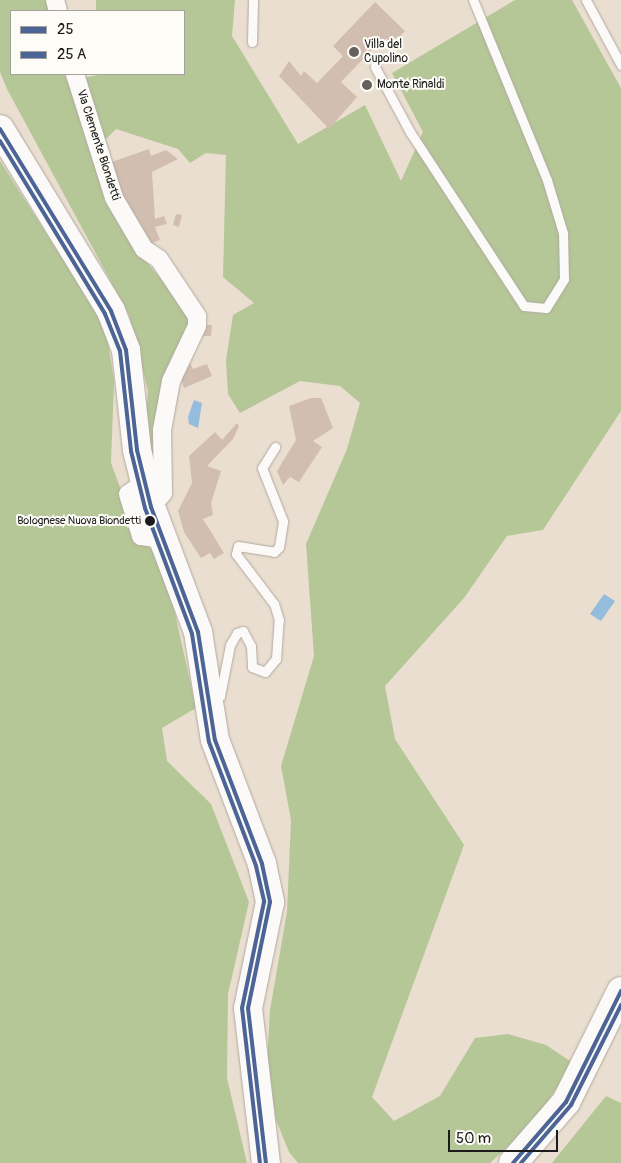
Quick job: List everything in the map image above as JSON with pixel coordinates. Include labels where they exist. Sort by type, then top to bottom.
[{"type":"main road","points":[[0,129],[111,311],[126,350],[147,495],[198,632],[215,740],[268,890],[248,1008],[255,1084],[266,1163]]},
{"type":"main road","points":[[513,1163],[566,1102],[621,991]]},
{"type":"main road","points":[[255,1084],[279,1163]]},
{"type":"street","name":"Via Clemente Biondetti","points":[[75,75],[114,198],[144,249],[158,259],[197,316],[197,326],[171,381],[162,430],[164,493],[147,495]]},
{"type":"lane","points":[[252,42],[253,0]]},
{"type":"lane","points":[[375,67],[410,132],[524,306],[546,308],[564,279],[563,233],[547,180],[473,0]]},
{"type":"lane","points":[[586,0],[621,65]]},
{"type":"lane","points":[[210,701],[220,696],[230,645],[238,633],[243,631],[252,646],[252,667],[265,672],[276,659],[279,620],[274,604],[236,554],[238,546],[274,552],[279,547],[284,521],[262,468],[275,447]]},
{"type":"green space","points":[[0,0],[47,0],[50,10],[10,10],[10,75],[65,75],[67,81],[98,75],[185,75],[185,10],[96,10],[96,0],[235,0],[232,36],[298,144],[365,105],[401,181],[423,132],[392,73],[515,0],[572,0],[621,88],[621,411],[543,530],[507,536],[464,598],[385,686],[395,739],[464,845],[372,1097],[394,1121],[440,1096],[475,1038],[508,1034],[546,1045],[573,1063],[533,1124],[490,1163],[298,1163],[289,1152],[276,1120],[267,1063],[270,1010],[287,912],[291,820],[281,766],[314,656],[306,544],[347,449],[360,403],[340,386],[300,381],[240,413],[228,394],[226,360],[233,315],[254,303],[223,277],[226,155],[206,153],[190,163],[178,149],[116,129],[102,143],[134,247],[192,316],[179,350],[159,485],[144,440],[148,391],[129,315],[7,89],[0,72]]},
{"type":"green space","points":[[0,161],[90,302],[107,336],[114,381],[111,463],[137,533],[155,554],[174,609],[196,708],[162,728],[167,761],[211,804],[249,902],[228,994],[227,1078],[247,1163],[0,1163]]},
{"type":"green space","points":[[606,1096],[621,1103],[621,1163],[552,1163]]},
{"type":"water","points":[[194,400],[202,403],[198,428],[189,424],[188,417]]},
{"type":"water","points":[[604,594],[615,601],[601,621],[590,614]]},
{"type":"building","name":"Villa del Cupolino","points":[[375,2],[405,31],[389,49],[380,41],[341,82],[357,97],[329,129],[279,76],[289,61],[301,76],[304,71],[317,83],[343,56],[333,46]]},
{"type":"building","points":[[149,149],[151,156],[166,150],[178,159],[152,172],[155,219],[164,216],[167,224],[155,227],[160,240],[146,245],[109,163]]},
{"type":"building","points":[[176,214],[182,215],[179,227],[173,225]]},
{"type":"building","points":[[202,325],[212,325],[211,336],[201,336]]},
{"type":"building","points":[[190,363],[193,369],[207,364],[212,376],[184,388],[181,379]]},
{"type":"building","points":[[311,398],[321,398],[333,428],[313,441],[322,447],[299,482],[290,477],[283,485],[277,471],[296,440],[289,406]]},
{"type":"building","points":[[237,423],[239,426],[233,439],[207,466],[221,471],[211,503],[213,515],[203,519],[224,553],[214,559],[210,553],[201,558],[184,532],[178,511],[192,483],[189,456],[215,432],[222,440]]},
{"type":"transit line","name":"25","points":[[0,129],[111,311],[126,350],[137,450],[151,507],[198,632],[215,740],[262,864],[270,902],[248,1008],[266,1163]]},
{"type":"transit line","points":[[0,141],[105,314],[120,351],[131,451],[145,508],[192,634],[209,742],[256,866],[264,902],[242,1008],[260,1163]]},
{"type":"transit line","name":"25","points":[[513,1163],[566,1102],[621,991]]},
{"type":"transit line","points":[[521,1163],[571,1105],[621,1005]]},
{"type":"place","name":"Villa del Cupolino","points":[[354,52]]},
{"type":"place","name":"Monte Rinaldi","points":[[367,85]]},
{"type":"place","name":"Bolognese Nuova Biondetti","points":[[150,521]]}]
